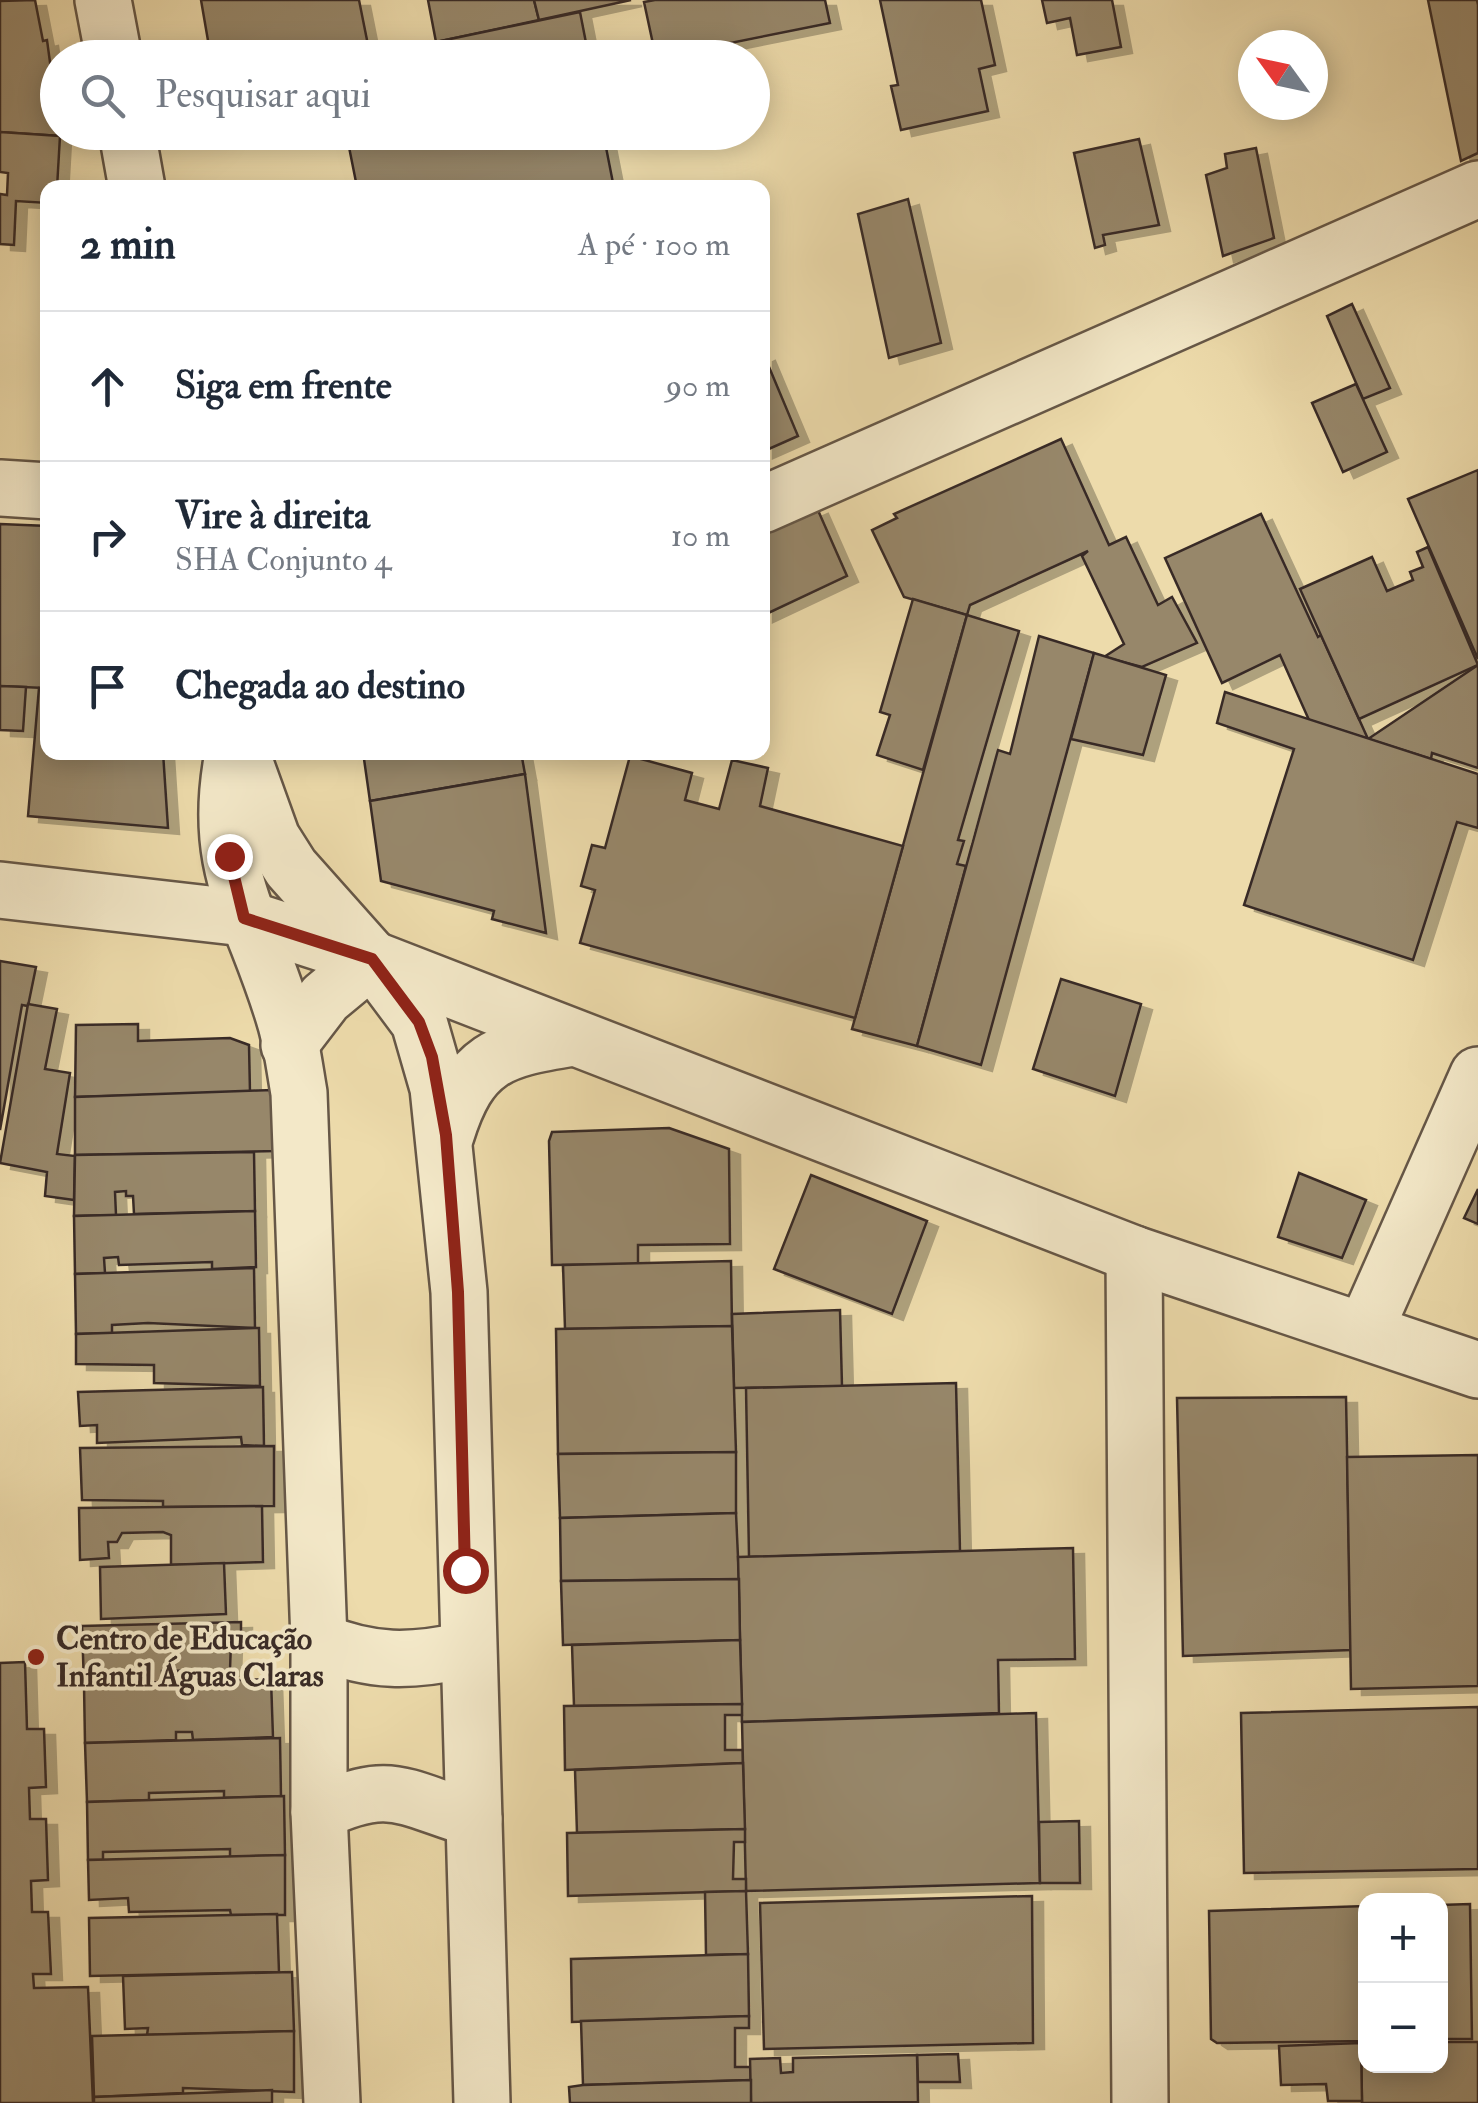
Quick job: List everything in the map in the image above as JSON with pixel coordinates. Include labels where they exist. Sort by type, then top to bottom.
[{"type":"street","points":[[103,0],[111,40]]},
{"type":"street","points":[[130,150],[136,180]]},
{"type":"street","points":[[770,501],[1478,189]]},
{"type":"street","points":[[0,488],[40,491]]},
{"type":"street","points":[[236,760],[225,798],[229,856],[244,918],[281,1010],[299,1093],[306,1198],[319,1641],[319,1812],[332,2103]]},
{"type":"street","points":[[241,760],[272,838],[291,868],[372,959],[419,1022],[432,1057],[446,1135],[458,1292],[482,2103]]},
{"type":"street","points":[[0,890],[244,918],[372,959],[1134,1254],[1366,1328],[1478,1370]]},
{"type":"street","points":[[289,1045],[325,998],[372,959]]},
{"type":"street","points":[[446,1135],[466,1083],[492,1060],[523,1046],[573,1038]]},
{"type":"street","points":[[1366,1328],[1478,1076]]},
{"type":"street","points":[[1134,1254],[1140,2103]]},
{"type":"street","points":[[319,1641],[383,1661],[414,1661],[467,1650]]},
{"type":"street","points":[[319,1812],[354,1795],[383,1790],[474,1818]]},
{"type":"building","points":[[35,0],[43,40],[40,135],[0,132],[0,1]]},
{"type":"building","points":[[201,0],[359,0],[367,40],[208,40]]},
{"type":"building","points":[[428,0],[534,0],[539,20],[436,40]]},
{"type":"building","points":[[534,0],[631,0],[539,20]]},
{"type":"building","points":[[825,0],[830,23],[745,40],[652,40],[644,2]]},
{"type":"building","points":[[880,0],[981,0],[995,65],[979,69],[988,111],[901,130],[891,86],[898,85]]},
{"type":"building","points":[[1042,0],[1112,0],[1121,47],[1077,55],[1070,18],[1047,23]]},
{"type":"building","points":[[1428,0],[1477,0],[1478,153],[1461,161]]},
{"type":"building","points":[[580,12],[585,40],[446,40]]},
{"type":"building","points":[[0,132],[40,135],[40,150],[59,150],[57,180],[40,180],[40,202],[16,201],[14,245],[0,244],[0,194],[7,195],[8,173],[0,172]]},
{"type":"building","points":[[1139,139],[1159,225],[1103,235],[1105,245],[1095,248],[1074,153]]},
{"type":"building","points":[[1256,148],[1274,238],[1223,256],[1206,175],[1227,168],[1225,154]]},
{"type":"building","points":[[350,150],[607,150],[612,180],[356,180]]},
{"type":"building","points":[[908,199],[941,343],[889,358],[858,214]]},
{"type":"building","points":[[1352,304],[1390,388],[1363,399],[1327,316]]},
{"type":"building","points":[[770,369],[798,436],[770,448]]},
{"type":"building","points":[[1356,384],[1387,452],[1343,472],[1312,403]]},
{"type":"building","points":[[1061,439],[1109,545],[1126,537],[1158,605],[1172,597],[1197,643],[1142,667],[1104,657],[1124,644],[1082,556],[1088,551],[970,605],[967,615],[904,597],[872,530],[897,518],[894,514]]},
{"type":"building","points":[[1478,470],[1478,659],[1408,499]]},
{"type":"building","points":[[817,508],[847,576],[770,612],[770,529]]},
{"type":"building","points":[[1261,514],[1368,739],[1309,720],[1280,655],[1222,683],[1165,558]]},
{"type":"building","points":[[0,524],[40,526],[40,688],[0,686]]},
{"type":"building","points":[[1428,547],[1478,665],[1359,719],[1300,589],[1372,557],[1387,591],[1413,580],[1410,572],[1423,567],[1417,552]]},
{"type":"building","points":[[913,599],[967,615],[923,770],[877,755],[890,715],[880,712]]},
{"type":"building","points":[[967,615],[1019,631],[958,840],[964,841],[957,864],[966,866],[917,1046],[852,1029]]},
{"type":"building","points":[[1039,636],[1094,653],[981,1065],[917,1046],[998,750],[1010,754]]},
{"type":"building","points":[[1094,653],[1166,675],[1143,755],[1071,739]]},
{"type":"building","points":[[1478,665],[1478,768],[1432,753],[1431,759],[1368,739]]},
{"type":"building","points":[[0,686],[26,687],[23,731],[0,730]]},
{"type":"building","points":[[39,688],[40,760],[164,760],[168,828],[28,816]]},
{"type":"building","points":[[1225,692],[1478,774],[1478,828],[1457,822],[1413,960],[1244,905],[1294,749],[1217,723]]},
{"type":"building","points":[[364,760],[522,760],[525,774],[370,801]]},
{"type":"building","points":[[629,760],[645,760],[692,773],[685,800],[719,809],[732,760],[768,768],[760,806],[903,846],[855,1018],[580,943],[595,890],[581,886],[592,845],[605,848]]},
{"type":"building","points":[[525,774],[546,933],[492,919],[494,911],[381,881],[370,801]]},
{"type":"building","points":[[0,961],[36,967],[28,1006],[22,1005],[0,1130]]},
{"type":"building","points":[[1061,979],[1141,1004],[1115,1096],[1033,1069]]},
{"type":"building","points":[[28,1004],[57,1009],[45,1069],[70,1073],[57,1154],[75,1156],[74,1200],[45,1196],[47,1172],[0,1163]]},
{"type":"building","points":[[138,1024],[138,1041],[230,1038],[249,1045],[250,1092],[75,1097],[76,1025]]},
{"type":"building","points":[[273,1090],[276,1151],[75,1155],[75,1097]]},
{"type":"building","points":[[669,1128],[729,1149],[730,1244],[638,1245],[638,1264],[552,1265],[552,1132]]},
{"type":"building","points":[[254,1152],[255,1211],[134,1214],[133,1196],[126,1196],[126,1191],[115,1192],[116,1215],[74,1216],[75,1155]]},
{"type":"building","points":[[1299,1173],[1366,1200],[1342,1258],[1278,1237]]},
{"type":"building","points":[[811,1175],[927,1221],[892,1314],[774,1269]]},
{"type":"building","points":[[1478,1189],[1478,1224],[1464,1218]]},
{"type":"building","points":[[255,1211],[256,1267],[212,1269],[212,1262],[119,1265],[118,1257],[104,1258],[105,1273],[75,1274],[74,1216]]},
{"type":"building","points":[[731,1261],[732,1326],[565,1329],[563,1265]]},
{"type":"building","points":[[254,1268],[255,1328],[148,1323],[112,1325],[112,1333],[76,1334],[75,1274]]},
{"type":"building","points":[[840,1310],[842,1386],[734,1388],[732,1314]]},
{"type":"building","points":[[732,1326],[736,1452],[558,1454],[556,1329]]},
{"type":"building","points":[[259,1328],[260,1386],[154,1383],[154,1365],[76,1364],[76,1334]]},
{"type":"building","points":[[956,1383],[960,1551],[749,1557],[746,1388]]},
{"type":"building","points":[[263,1387],[264,1446],[242,1445],[241,1437],[97,1443],[97,1425],[80,1426],[78,1392]]},
{"type":"building","points":[[1346,1397],[1351,1650],[1183,1656],[1177,1398]]},
{"type":"building","points":[[274,1446],[274,1506],[163,1507],[163,1501],[82,1500],[80,1448]]},
{"type":"building","points":[[736,1452],[736,1513],[560,1518],[558,1454]]},
{"type":"building","points":[[1478,1455],[1478,1686],[1351,1689],[1347,1457]]},
{"type":"building","points":[[262,1506],[263,1562],[171,1565],[171,1535],[163,1532],[122,1533],[117,1542],[108,1542],[109,1558],[80,1560],[79,1508]]},
{"type":"building","points":[[736,1513],[739,1579],[561,1581],[560,1518]]},
{"type":"building","points":[[1073,1548],[1075,1659],[998,1660],[999,1713],[742,1722],[738,1557]]},
{"type":"building","points":[[224,1563],[226,1614],[101,1619],[100,1567]]},
{"type":"building","points":[[739,1579],[740,1640],[563,1645],[561,1581]]},
{"type":"building","points":[[241,1622],[241,1642],[231,1642],[230,1670],[162,1671],[162,1682],[84,1685],[82,1626]]},
{"type":"building","points":[[740,1640],[742,1704],[574,1706],[572,1645]]},
{"type":"building","points":[[25,1662],[27,1729],[44,1729],[46,1787],[29,1788],[30,1819],[46,1819],[48,1880],[31,1881],[32,1912],[48,1912],[51,1974],[33,1974],[34,1988],[88,1987],[93,2103],[0,2103],[0,1663]]},
{"type":"building","points":[[271,1679],[273,1737],[193,1740],[192,1732],[176,1732],[176,1740],[85,1743],[84,1685]]},
{"type":"building","points":[[742,1704],[742,1715],[725,1715],[725,1750],[743,1750],[743,1763],[565,1770],[564,1706]]},
{"type":"building","points":[[1478,1707],[1478,1869],[1244,1873],[1241,1713]]},
{"type":"building","points":[[1036,1713],[1040,1883],[746,1891],[742,1722]]},
{"type":"building","points":[[280,1738],[281,1796],[224,1798],[224,1791],[149,1793],[149,1800],[87,1802],[85,1743]]},
{"type":"building","points":[[743,1763],[745,1829],[577,1833],[575,1770]]},
{"type":"building","points":[[284,1796],[285,1855],[230,1857],[230,1849],[103,1852],[103,1860],[88,1860],[87,1802]]},
{"type":"building","points":[[1079,1821],[1080,1883],[1040,1883],[1039,1822]]},
{"type":"building","points":[[745,1829],[745,1842],[734,1842],[733,1879],[746,1879],[746,1891],[568,1896],[567,1833]]},
{"type":"building","points":[[285,1855],[285,1915],[231,1915],[230,1910],[129,1912],[128,1898],[89,1900],[88,1860]]},
{"type":"building","points":[[746,1891],[748,1954],[706,1955],[705,1892]]},
{"type":"building","points":[[1032,1896],[1033,2043],[764,2049],[760,1903]]},
{"type":"building","points":[[1470,1904],[1472,2039],[1448,2039],[1448,1905]]},
{"type":"building","points":[[1358,1906],[1358,2041],[1217,2043],[1211,2039],[1209,1911]]},
{"type":"building","points":[[277,1914],[279,1972],[90,1976],[89,1918]]},
{"type":"building","points":[[748,1954],[749,2016],[572,2022],[571,1959]]},
{"type":"building","points":[[292,1972],[294,2031],[147,2035],[148,2028],[125,2029],[123,1976]]},
{"type":"building","points":[[749,2016],[749,2028],[735,2028],[735,2067],[751,2067],[751,2080],[583,2085],[581,2021]]},
{"type":"building","points":[[294,2031],[294,2092],[183,2088],[183,2093],[94,2097],[92,2036]]},
{"type":"building","points":[[1448,2042],[1478,2042],[1478,2103],[1362,2103],[1362,2073],[1448,2073]]},
{"type":"building","points":[[1358,2043],[1362,2101],[1328,2101],[1326,2084],[1281,2085],[1279,2046]]},
{"type":"building","points":[[958,2054],[960,2082],[918,2082],[917,2055]]},
{"type":"building","points":[[917,2055],[918,2102],[751,2103],[750,2059],[780,2058],[781,2073],[793,2072],[793,2058]]},
{"type":"building","points":[[751,2080],[751,2103],[570,2103],[569,2087],[583,2085]]},
{"type":"building","points":[[272,2090],[272,2103],[94,2103],[94,2097]]},
{"type":"place","name":"Centro de Educação Infantil Águas Claras","points":[[36,1657]]},
{"type":"route","points":[[229,856],[244,918],[372,959],[419,1022],[432,1057],[446,1135],[458,1292],[465,1570]]}]
